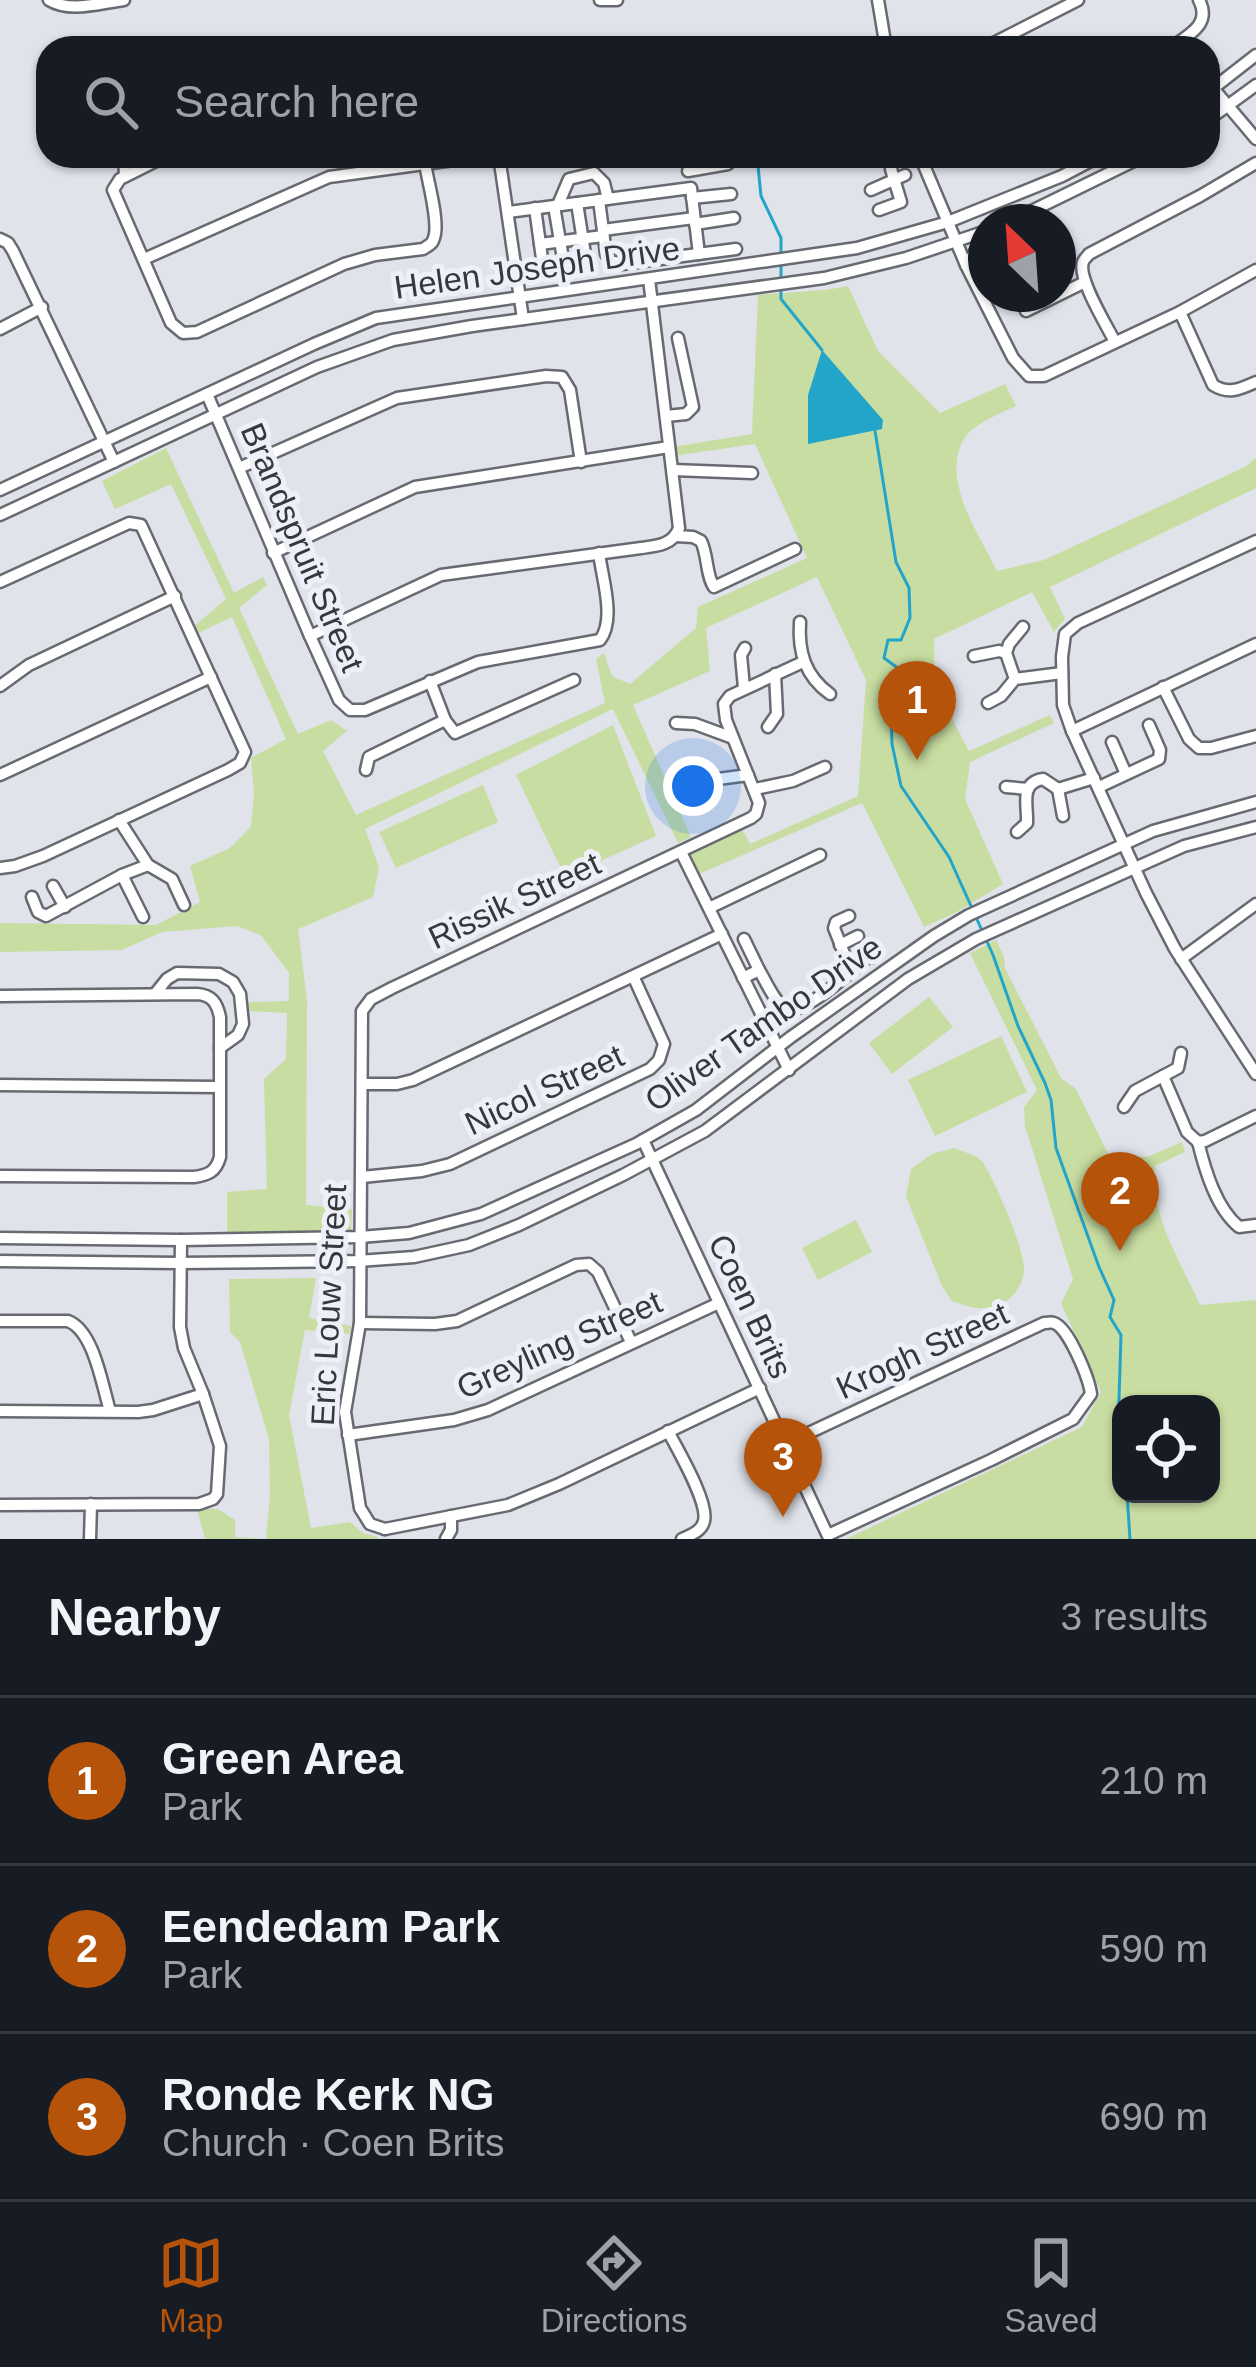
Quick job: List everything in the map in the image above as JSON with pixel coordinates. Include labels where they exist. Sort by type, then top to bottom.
[{"type":"street","points":[[49,0],[71,7],[124,0]]},
{"type":"street","points":[[600,0],[616,0]]},
{"type":"street","points":[[878,0],[884,36]]},
{"type":"street","points":[[1008,36],[1078,0]]},
{"type":"street","points":[[1184,36],[1201,23],[1202,6]]},
{"type":"street","points":[[1220,83],[1256,55]]},
{"type":"street","points":[[1220,112],[1256,85]]},
{"type":"street","points":[[1220,98],[1256,140]]},
{"type":"street","points":[[1115,342],[1085,282],[1083,260],[1256,163]]},
{"type":"street","points":[[125,168],[125,176]]},
{"type":"street","points":[[141,168],[114,186],[114,195],[171,323],[183,333],[197,332],[357,260],[429,245],[435,229],[426,168]]},
{"type":"street","points":[[145,259],[329,177],[395,168]]},
{"type":"street","points":[[501,168],[523,319]]},
{"type":"street","points":[[687,168],[699,254]]},
{"type":"street","points":[[688,171],[705,168]]},
{"type":"street","points":[[892,168],[899,178],[901,202]]},
{"type":"street","points":[[925,168],[966,265],[1013,358],[1029,376],[1044,376],[1256,270]]},
{"type":"street","name":"Helen Joseph Drive","points":[[0,490],[376,318],[856,248],[948,222],[1077,168]]},
{"type":"street","points":[[1046,204],[1119,168]]},
{"type":"street","points":[[565,270],[556,205],[569,179],[594,173],[604,184],[603,233],[610,261],[622,264],[736,249]]},
{"type":"street","points":[[871,190],[899,178]]},
{"type":"street","points":[[508,212],[603,200],[731,194]]},
{"type":"street","points":[[879,210],[916,198]]},
{"type":"street","points":[[577,203],[587,266]]},
{"type":"street","points":[[535,208],[544,273]]},
{"type":"street","points":[[919,232],[943,208]]},
{"type":"street","points":[[540,244],[734,218]]},
{"type":"street","points":[[1,240],[13,250],[114,462]]},
{"type":"street","name":"Helen Joseph Drive","points":[[0,515],[359,350],[393,340],[824,278],[968,241]]},
{"type":"street","points":[[856,248],[884,249],[906,258]]},
{"type":"street","points":[[649,279],[678,532]]},
{"type":"street","points":[[1076,286],[1085,282]]},
{"type":"street","points":[[0,329],[42,308]]},
{"type":"street","points":[[1180,312],[1213,385],[1234,391],[1256,382]]},
{"type":"street","points":[[666,416],[686,414],[693,407],[678,338]]},
{"type":"street","points":[[239,468],[398,398],[546,376],[562,377],[571,390],[580,462]]},
{"type":"street","name":"Brandspruit Street","points":[[207,394],[339,700],[358,712],[430,681]]},
{"type":"street","points":[[273,553],[415,488],[669,447]]},
{"type":"street","points":[[673,470],[752,473]]},
{"type":"street","points":[[0,582],[129,523],[137,524],[244,746],[244,758],[236,766],[28,862],[0,868]]},
{"type":"street","points":[[678,532],[701,541],[714,587],[795,549]]},
{"type":"street","points":[[310,636],[440,575],[657,546],[678,532]]},
{"type":"street","points":[[1256,541],[1087,618],[1065,634],[1062,673],[1063,705],[1072,731],[1145,891],[1181,959],[1256,1074]]},
{"type":"street","points":[[574,680],[460,732],[451,730],[445,720],[430,681],[478,662],[600,640],[608,623],[598,553]]},
{"type":"street","points":[[0,686],[29,665],[175,596]]},
{"type":"street","points":[[800,622],[803,662],[830,694]]},
{"type":"street","points":[[1015,679],[1006,653],[1023,627]]},
{"type":"street","points":[[1072,731],[1256,644]]},
{"type":"street","points":[[744,688],[740,661],[745,648]]},
{"type":"street","points":[[974,656],[1006,653]]},
{"type":"street","points":[[803,662],[730,696],[723,712],[755,789],[793,781],[825,767]]},
{"type":"street","points":[[988,703],[1015,679],[1062,673]]},
{"type":"street","points":[[768,727],[777,714],[776,674]]},
{"type":"street","points":[[0,775],[211,677]]},
{"type":"street","points":[[1163,687],[1189,739],[1199,748],[1256,736]]},
{"type":"street","points":[[366,770],[369,758],[445,720]]},
{"type":"street","points":[[676,723],[695,724],[733,738]]},
{"type":"street","points":[[1017,832],[1027,823],[1028,789],[1037,779],[1058,789],[1126,774],[1161,757],[1148,725]]},
{"type":"street","points":[[1112,742],[1126,774]]},
{"type":"street","points":[[704,792],[718,779],[748,775]]},
{"type":"street","points":[[1006,787],[1028,789]]},
{"type":"street","name":"Rissik Street","points":[[371,999],[756,814],[755,789]]},
{"type":"street","points":[[1058,789],[1063,816]]},
{"type":"street","name":"Oliver Tambo Drive","points":[[0,1238],[360,1237],[410,1233],[481,1214],[643,1140],[697,1110],[934,936],[974,913],[1153,831],[1256,802]]},
{"type":"street","points":[[119,820],[148,865],[169,875],[184,905]]},
{"type":"street","name":"Oliver Tambo Drive","points":[[0,1262],[358,1261],[414,1257],[469,1245],[653,1161],[705,1131],[908,979],[976,939],[1168,853],[1256,827]]},
{"type":"street","points":[[681,852],[789,1070]]},
{"type":"street","points":[[1145,891],[1149,868],[1168,853]]},
{"type":"street","points":[[709,908],[820,855]]},
{"type":"street","points":[[32,897],[44,916],[148,865]]},
{"type":"street","points":[[1118,874],[1134,879],[1145,891]]},
{"type":"street","points":[[122,875],[143,916]]},
{"type":"street","points":[[778,875],[785,889]]},
{"type":"street","points":[[759,884],[766,897]]},
{"type":"street","points":[[53,886],[65,907]]},
{"type":"street","points":[[1181,959],[1256,904]]},
{"type":"street","points":[[849,916],[834,925],[851,970]]},
{"type":"street","points":[[362,1084],[413,1080],[722,934]]},
{"type":"street","points":[[840,945],[858,935]]},
{"type":"street","points":[[744,939],[778,1001],[788,1009],[823,994],[873,956]]},
{"type":"street","points":[[743,978],[759,970]]},
{"type":"street","points":[[155,994],[177,973],[219,974],[233,982],[240,994],[243,1024],[238,1035],[220,1048]]},
{"type":"street","name":"Nicol Street","points":[[362,1177],[422,1172],[450,1164],[650,1069],[664,1044],[634,978]]},
{"type":"street","points":[[0,996],[197,994],[213,1000],[220,1017],[220,1157],[212,1172],[194,1177],[0,1175]]},
{"type":"street","name":"Eric Louw Street","points":[[371,999],[361,1017],[360,1323],[346,1396],[363,1516],[387,1534]]},
{"type":"street","points":[[1124,1107],[1135,1091],[1178,1068],[1181,1053]]},
{"type":"street","points":[[1163,1076],[1187,1132],[1198,1142],[1228,1217],[1250,1228]]},
{"type":"street","points":[[0,1084],[219,1088]]},
{"type":"street","points":[[1198,1142],[1256,1116]]},
{"type":"street","name":"Coen Brits","points":[[643,1140],[829,1537]]},
{"type":"street","points":[[623,1175],[646,1175],[663,1182],[672,1152],[681,1145]]},
{"type":"street","points":[[0,1505],[199,1504],[213,1499],[220,1446],[184,1348],[179,1307],[181,1240]]},
{"type":"street","points":[[360,1323],[457,1321],[576,1265],[589,1264],[598,1272],[631,1342]]},
{"type":"street","name":"Greyling Street","points":[[348,1435],[454,1420],[488,1410],[719,1303]]},
{"type":"street","points":[[0,1321],[77,1325],[88,1340],[110,1411]]},
{"type":"street","name":"Krogh Street","points":[[785,1444],[1052,1322],[1064,1331],[1088,1378],[1091,1394],[1073,1419],[829,1537]]},
{"type":"street","points":[[387,1534],[508,1505],[760,1388]]},
{"type":"street","points":[[0,1411],[153,1410],[203,1394]]},
{"type":"street","points":[[668,1431],[704,1511],[700,1528],[682,1539]]},
{"type":"street","points":[[90,1539],[91,1504]]},
{"type":"street","points":[[446,1539],[451,1516]]},
{"type":"green space","points":[[848,286],[878,351],[940,413],[1005,384],[1016,406],[970,431],[956,469],[964,505],[997,571],[1044,560],[1256,458],[1256,488],[1050,587],[1065,619],[1054,632],[1032,592],[934,639],[935,686],[969,751],[1050,715],[1054,723],[970,762],[965,799],[1003,884],[924,927],[862,803],[699,874],[689,855],[742,829],[750,844],[858,796],[866,680],[817,577],[706,628],[710,671],[633,705],[691,837],[678,843],[613,709],[365,829],[379,867],[373,897],[298,929],[307,1000],[306,1205],[352,1209],[351,1234],[227,1233],[227,1192],[267,1189],[264,1079],[286,1059],[287,1013],[248,1011],[249,1002],[289,1001],[289,973],[261,935],[237,926],[162,932],[122,950],[0,952],[0,923],[156,925],[200,902],[190,866],[230,848],[251,827],[251,758],[286,739],[232,617],[194,635],[191,629],[226,599],[171,484],[115,509],[102,481],[166,448],[234,593],[263,577],[267,585],[239,608],[298,734],[331,720],[347,731],[323,751],[356,815],[605,703],[596,659],[604,653],[612,676],[630,684],[696,628],[698,607],[807,558],[755,444],[673,456],[672,447],[752,434],[758,295]]},
{"type":"green space","points":[[613,725],[656,836],[565,877],[516,775]]},
{"type":"green space","points":[[483,785],[498,822],[396,868],[379,832]]},
{"type":"green space","points":[[996,940],[1005,968],[1061,1078],[1076,1089],[1109,1155],[1147,1157],[1182,1142],[1185,1152],[1155,1166],[1154,1184],[1162,1220],[1200,1305],[1256,1300],[1256,1539],[846,1539],[1082,1427],[1101,1392],[1061,1303],[1073,1279],[1025,1126],[1024,1107],[1037,1090],[970,953]]},
{"type":"green space","points":[[929,997],[953,1027],[892,1074],[869,1043]]},
{"type":"green space","points":[[1001,1036],[1027,1092],[935,1136],[908,1080]]},
{"type":"green space","points":[[954,1148],[983,1162],[1022,1258],[1024,1274],[1019,1287],[992,1307],[952,1301],[906,1197],[911,1169],[932,1154]]},
{"type":"green space","points":[[856,1220],[872,1252],[818,1280],[802,1248]]},
{"type":"green space","points":[[316,1278],[309,1318],[351,1326],[350,1334],[305,1330],[289,1415],[311,1528],[350,1522],[377,1539],[266,1539],[269,1439],[240,1342],[230,1332],[229,1279]]},
{"type":"green space","points":[[197,1509],[218,1509],[235,1520],[235,1537],[266,1539],[205,1539]]},
{"type":"water","points":[[822,350],[883,420],[882,429],[808,444],[808,395]]},
{"type":"waterway","points":[[758,168],[761,196],[781,238],[781,281]]},
{"type":"waterway","points":[[781,291],[781,299],[822,350]]},
{"type":"waterway","points":[[875,431],[896,562],[909,588],[910,618],[901,640],[888,640],[884,658],[902,671],[891,706],[892,744],[901,786],[949,857],[1045,1083],[1056,1148],[1114,1300],[1110,1317],[1121,1335],[1119,1395]]},
{"type":"waterway","points":[[1128,1503],[1130,1539]]},
{"type":"place","name":"Green Area","points":[[917,760]]},
{"type":"place","name":"Eendedam Park","points":[[1120,1251]]},
{"type":"place","name":"Ronde Kerk NG","points":[[783,1517]]}]
